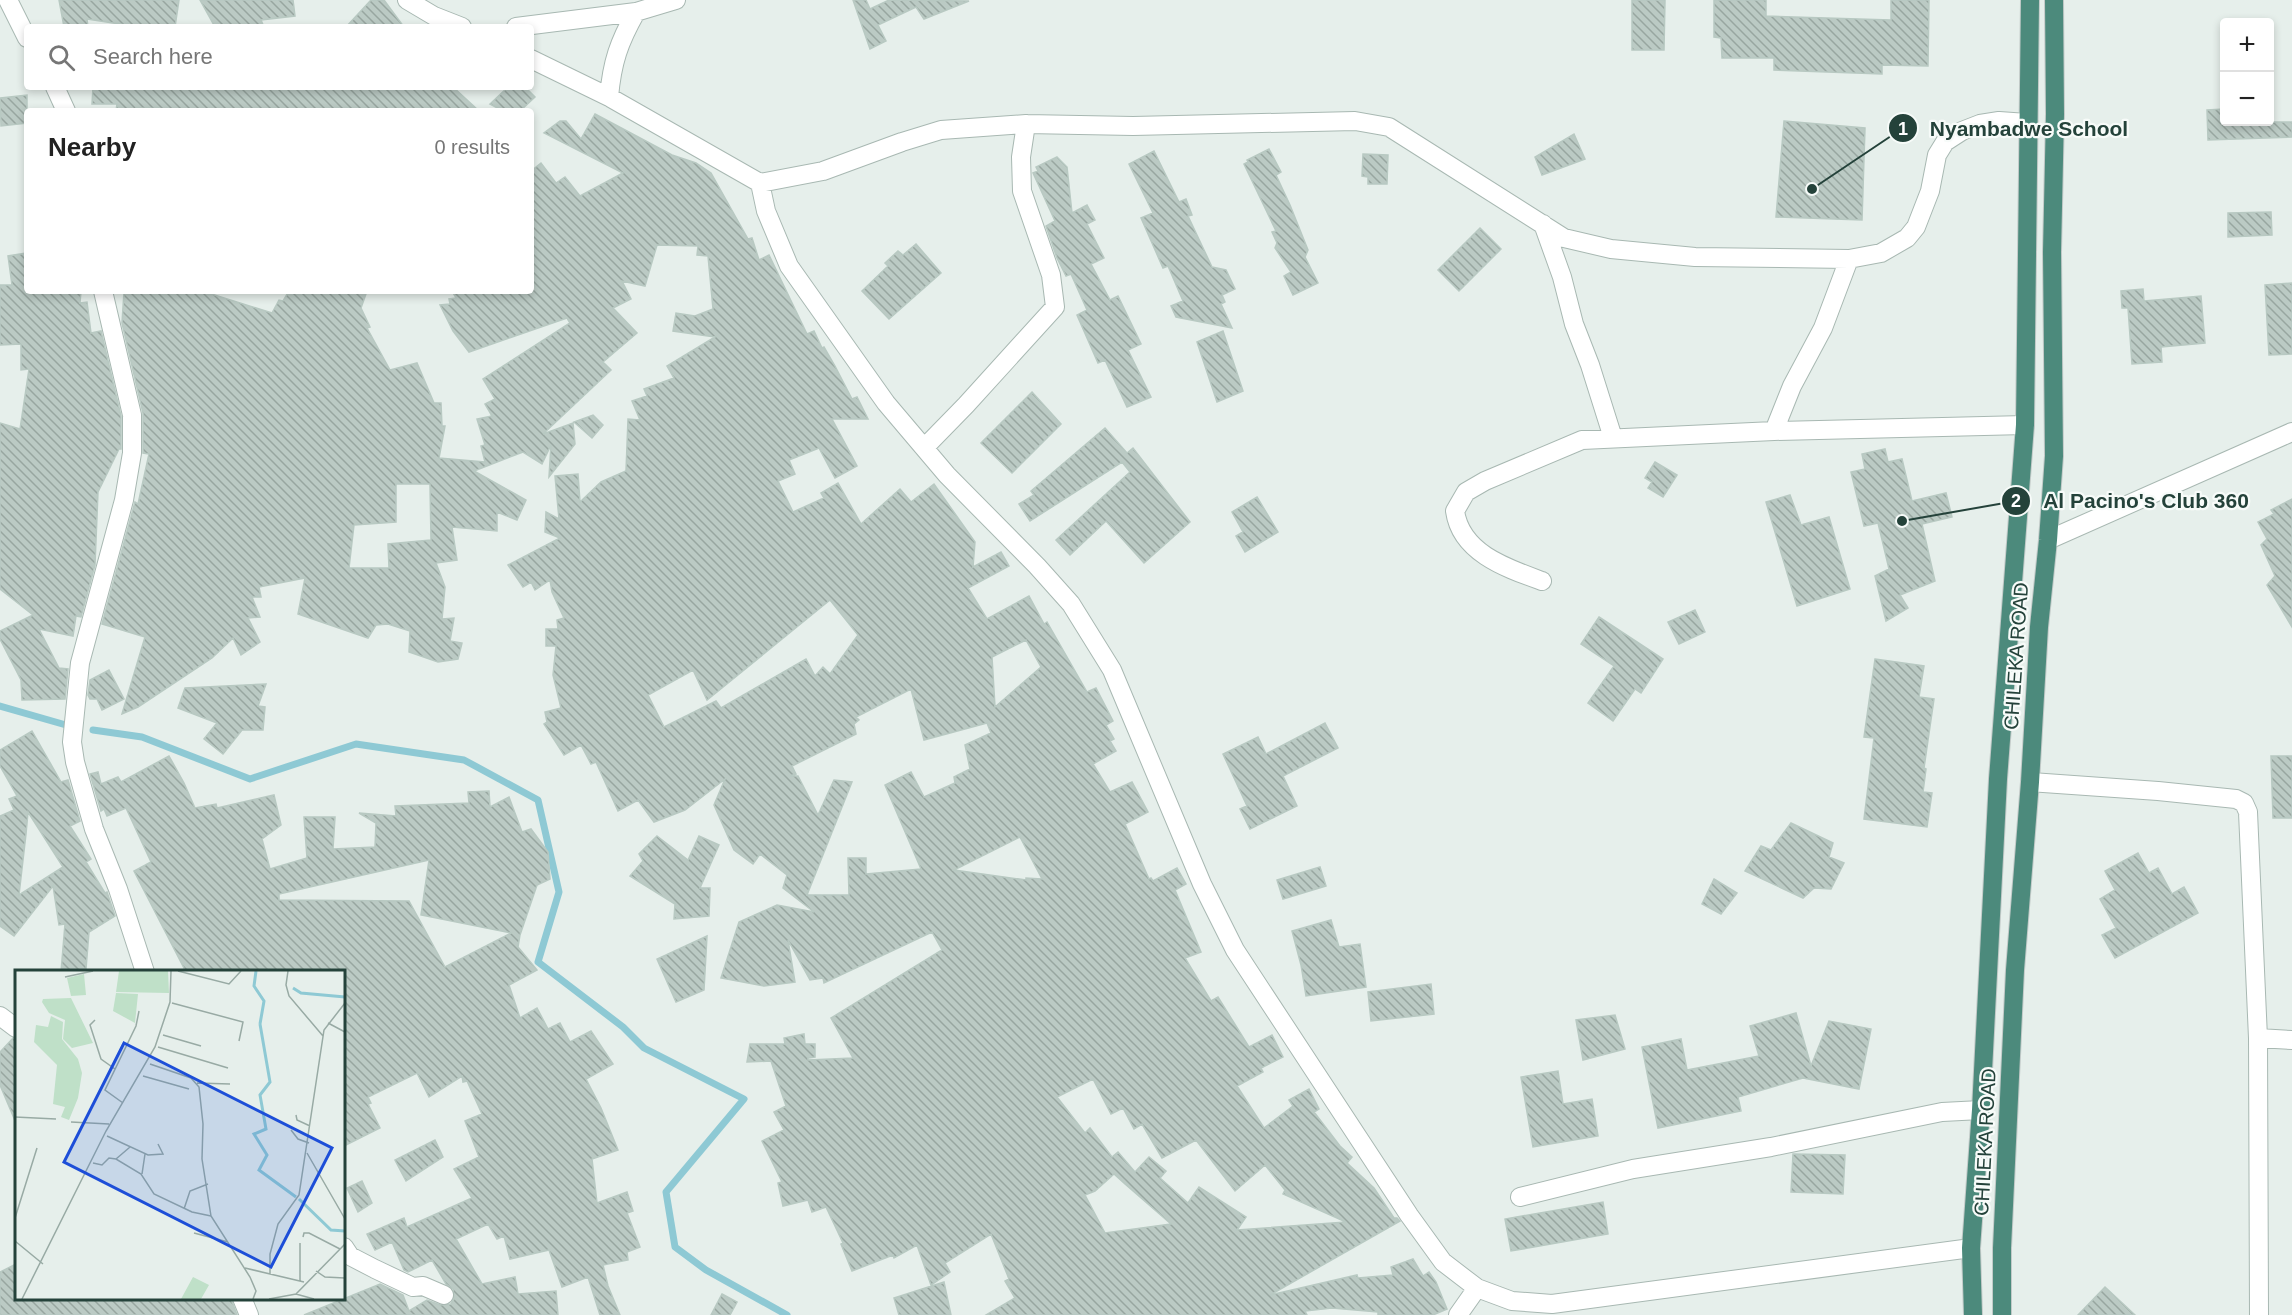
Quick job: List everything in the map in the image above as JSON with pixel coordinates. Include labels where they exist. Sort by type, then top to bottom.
[{"type":"highway","name":"CHILEKA ROAD","points":[[1972,1315],[1971,1248],[1981,1110],[1998,779],[2025,425],[2030,0]]},
{"type":"highway","name":"CHILEKA ROAD","points":[[2002,1315],[2002,1248],[2015,970],[2030,782],[2038,627],[2048,540],[2054,456],[2052,252],[2055,114],[2054,0]]},
{"type":"street","points":[[8,0],[24,32]]},
{"type":"street","points":[[407,0],[434,16],[454,24]]},
{"type":"street","points":[[534,25],[636,12],[676,0]]},
{"type":"street","points":[[609,97],[616,52],[636,12]]},
{"type":"street","points":[[534,60],[609,97],[760,183],[823,171],[941,130],[1026,124],[1133,126],[1355,121],[1389,127],[1564,238],[1611,249],[1695,256],[1850,259],[1881,253],[1907,238],[1919,218],[1930,191],[1937,155],[1946,142],[1962,131],[1980,124],[2027,123]]},
{"type":"street","points":[[56,90],[65,108]]},
{"type":"street","points":[[925,447],[1054,307],[1051,275],[1022,191],[1021,157],[1026,124]]},
{"type":"street","points":[[760,183],[766,211],[789,266],[886,403],[947,475],[1037,566],[1071,604],[1095,640],[1112,670],[1202,884],[1235,950],[1414,1223],[1443,1262],[1477,1288],[1512,1301],[1552,1304],[1971,1248]]},
{"type":"street","points":[[1543,224],[1613,438]]},
{"type":"street","points":[[1774,430],[1792,386],[1823,328],[1850,259]]},
{"type":"street","points":[[105,294],[132,416],[132,453],[124,500],[80,663],[72,742],[75,762],[94,829],[118,889],[144,970]]},
{"type":"street","points":[[1542,581],[1506,568],[1473,547],[1457,526],[1455,511],[1466,492],[1485,481],[1582,440],[1774,430],[2025,425]]},
{"type":"street","points":[[2048,540],[2292,432]]},
{"type":"street","points":[[2030,782],[2158,790],[2236,799],[2244,803],[2248,812],[2258,1038],[2259,1315]]},
{"type":"street","points":[[0,1016],[15,1027]]},
{"type":"street","points":[[2258,1038],[2292,1040]]},
{"type":"street","points":[[1520,1197],[1633,1169],[1772,1147],[1942,1112],[1981,1110]]},
{"type":"street","points":[[345,1248],[350,1256],[413,1287],[423,1286],[444,1295]]},
{"type":"street","points":[[1458,1315],[1477,1288]]},
{"type":"street","points":[[242,1300],[249,1315]]},
{"type":"building","points":[[59,0],[179,0],[175,24],[120,24],[87,19],[88,24],[63,24]]},
{"type":"building","points":[[200,0],[293,0],[295,16],[261,20],[263,24],[213,24]]},
{"type":"building","points":[[371,0],[384,0],[402,24],[349,24]]},
{"type":"building","points":[[853,0],[866,0],[870,9],[889,0],[969,1],[924,19],[916,7],[878,25],[886,41],[870,49]]},
{"type":"building","points":[[1632,0],[1665,0],[1664,50],[1632,50]]},
{"type":"building","points":[[1714,0],[1766,0],[1766,16],[1891,20],[1891,0],[1929,0],[1928,66],[1882,65],[1882,74],[1774,70],[1774,58],[1722,58],[1721,38],[1714,37]]},
{"type":"building","points":[[93,90],[456,90],[476,108],[116,108],[117,104],[92,104]]},
{"type":"building","points":[[505,90],[528,90],[535,97],[523,108],[497,108],[490,104]]},
{"type":"building","points":[[27,95],[24,123],[1,126],[0,98]]},
{"type":"building","points":[[2220,109],[2220,126],[2274,126],[2274,122],[2292,122],[2292,137],[2208,140],[2207,110]]},
{"type":"building","points":[[595,114],[672,155],[696,163],[711,173],[748,239],[752,238],[759,260],[769,255],[807,334],[814,331],[852,399],[857,397],[868,419],[832,419],[857,466],[835,478],[819,448],[789,460],[795,474],[778,481],[793,512],[824,498],[821,493],[838,483],[861,524],[900,489],[911,502],[934,484],[975,542],[973,567],[1001,552],[1009,566],[968,588],[987,619],[1029,596],[1044,624],[1047,622],[1087,692],[1096,688],[1113,721],[1106,725],[1114,739],[1110,741],[1116,751],[1093,764],[1110,792],[1132,782],[1148,812],[1125,824],[1149,879],[1153,881],[1177,868],[1186,884],[1175,890],[1201,952],[1185,958],[1211,1001],[1218,997],[1249,1047],[1272,1035],[1283,1057],[1261,1068],[1263,1072],[1237,1086],[1264,1128],[1293,1106],[1289,1100],[1309,1089],[1319,1109],[1314,1112],[1340,1146],[1352,1157],[1347,1163],[1374,1188],[1394,1218],[1400,1221],[1270,1295],[1357,1275],[1358,1278],[1393,1275],[1391,1267],[1413,1259],[1423,1276],[1429,1272],[1436,1282],[1447,1309],[1433,1315],[1378,1315],[1378,1312],[1332,1308],[1305,1311],[1307,1315],[986,1315],[1015,1298],[1005,1281],[1009,1279],[991,1234],[945,1263],[950,1272],[931,1285],[917,1245],[894,1258],[893,1255],[852,1271],[841,1244],[843,1243],[826,1207],[812,1212],[808,1200],[783,1206],[778,1183],[782,1182],[762,1141],[784,1130],[774,1112],[786,1106],[771,1061],[747,1062],[750,1044],[785,1044],[784,1038],[804,1034],[805,1044],[815,1044],[815,1057],[808,1058],[808,1060],[853,1058],[831,1018],[942,950],[932,932],[824,983],[823,978],[810,980],[788,940],[795,982],[764,986],[721,978],[739,922],[777,905],[814,912],[783,888],[787,875],[760,854],[753,864],[734,850],[714,805],[725,779],[685,810],[654,822],[638,800],[618,811],[596,762],[591,764],[581,745],[564,755],[544,724],[547,722],[545,712],[561,708],[553,675],[556,646],[546,646],[546,629],[558,629],[557,620],[564,618],[552,592],[550,580],[535,590],[531,582],[523,587],[508,565],[560,538],[545,532],[546,512],[559,519],[555,476],[578,474],[580,502],[601,482],[626,471],[628,419],[640,420],[632,401],[647,396],[644,389],[674,378],[667,366],[715,337],[673,331],[676,313],[695,316],[713,309],[708,256],[697,255],[698,246],[657,245],[645,286],[622,281],[631,299],[613,308],[637,333],[603,362],[611,370],[543,434],[573,423],[575,444],[549,477],[551,445],[542,464],[523,452],[474,471],[526,500],[517,520],[497,512],[497,531],[452,527],[457,560],[436,563],[445,587],[442,619],[454,618],[450,641],[462,643],[458,659],[438,662],[409,652],[410,631],[388,624],[376,625],[368,638],[298,614],[305,578],[259,587],[261,597],[252,597],[260,617],[248,618],[260,642],[241,655],[233,638],[212,658],[138,707],[122,714],[145,637],[102,624],[135,502],[138,504],[149,454],[143,453],[143,413],[122,323],[124,294],[212,294],[272,313],[279,300],[283,301],[287,294],[366,294],[361,308],[370,327],[367,328],[390,370],[417,363],[434,403],[441,403],[442,426],[445,426],[439,458],[485,462],[481,446],[485,445],[477,419],[492,416],[485,404],[495,399],[483,379],[570,323],[567,318],[469,352],[453,331],[440,305],[450,304],[449,299],[456,298],[454,294],[534,294],[534,169],[541,163],[556,183],[565,177],[580,196],[623,173],[544,133],[560,121],[566,121],[581,139]],"holes":[[[396,484],[430,484],[431,540],[388,544],[389,568],[349,568],[354,525],[396,522]],[[830,600],[858,635],[830,674],[823,667],[815,676],[806,659],[721,708],[716,701],[664,727],[648,695],[693,670],[707,700]],[[1026,640],[1041,667],[995,707],[992,657]],[[911,689],[924,740],[987,723],[991,733],[965,745],[970,769],[954,777],[955,783],[924,797],[911,772],[885,785],[921,869],[866,874],[866,858],[848,858],[849,895],[807,895],[852,782],[834,780],[818,815],[798,776],[790,776],[796,774],[792,766],[856,734],[854,724],[859,720],[856,717]],[[1020,837],[1042,879],[1026,878],[1026,880],[954,870]],[[1093,1079],[1111,1114],[1123,1108],[1134,1129],[1142,1124],[1162,1158],[1196,1140],[1235,1191],[1265,1165],[1285,1190],[1283,1194],[1346,1222],[1237,1230],[1246,1217],[1199,1187],[1188,1203],[1160,1178],[1166,1171],[1149,1157],[1135,1172],[1118,1152],[1112,1157],[1090,1128],[1085,1133],[1057,1097]],[[1114,1174],[1171,1224],[1105,1233],[1085,1195],[1095,1191]]]},
{"type":"building","points":[[1784,121],[1865,128],[1862,220],[1776,217]]},
{"type":"building","points":[[1574,134],[1585,159],[1542,175],[1535,157]]},
{"type":"building","points":[[1269,149],[1281,172],[1276,175],[1308,250],[1305,257],[1318,283],[1293,295],[1284,276],[1291,272],[1275,248],[1277,243],[1272,232],[1276,231],[1244,164],[1248,162],[1247,160]]},
{"type":"building","points":[[1154,151],[1179,202],[1186,199],[1192,215],[1188,216],[1212,267],[1226,270],[1235,289],[1222,295],[1225,302],[1221,304],[1232,328],[1176,317],[1171,306],[1183,301],[1168,266],[1163,268],[1141,218],[1153,213],[1129,164]]},
{"type":"building","points":[[1363,154],[1388,155],[1387,184],[1368,184],[1368,177],[1362,176]]},
{"type":"building","points":[[1057,157],[1067,167],[1072,213],[1087,205],[1095,220],[1087,224],[1104,258],[1091,264],[1110,300],[1118,296],[1141,344],[1128,350],[1151,397],[1127,407],[1105,360],[1098,363],[1077,315],[1087,310],[1071,274],[1066,276],[1057,258],[1046,226],[1055,221],[1033,173],[1038,171],[1036,167]]},
{"type":"building","points":[[2271,212],[2272,235],[2228,237],[2228,213]]},
{"type":"building","points":[[1480,228],[1501,249],[1459,291],[1438,270]]},
{"type":"building","points":[[916,244],[941,273],[889,319],[862,291],[888,266],[885,263],[898,251],[903,255]]},
{"type":"building","points":[[24,253],[24,294],[81,294],[80,303],[87,302],[91,333],[101,331],[121,416],[121,449],[98,492],[95,565],[81,617],[76,616],[73,636],[39,629],[59,668],[68,669],[65,699],[22,700],[21,680],[0,639],[0,631],[33,615],[0,589],[0,423],[20,429],[29,369],[21,370],[21,344],[0,345],[0,285],[12,285],[8,256]]},
{"type":"building","points":[[2292,283],[2292,354],[2269,355],[2265,285]]},
{"type":"building","points":[[2143,289],[2144,301],[2201,296],[2205,343],[2161,347],[2162,362],[2132,364],[2128,308],[2122,308],[2121,291]]},
{"type":"building","points":[[1223,331],[1243,391],[1217,402],[1197,342]]},
{"type":"building","points":[[1032,392],[1061,424],[1012,473],[981,443]]},
{"type":"building","points":[[593,415],[603,425],[592,438],[574,422]]},
{"type":"building","points":[[1105,428],[1127,453],[1133,448],[1190,522],[1144,563],[1106,521],[1070,555],[1056,540],[1130,472],[1122,462],[1030,521],[1019,504],[1034,495],[1031,491]]},
{"type":"building","points":[[1885,449],[1888,462],[1902,459],[1912,501],[1946,493],[1952,517],[1922,524],[1935,581],[1900,595],[1908,608],[1886,621],[1875,576],[1889,569],[1878,523],[1864,526],[1851,472],[1865,469],[1862,454]]},
{"type":"building","points":[[1655,462],[1677,475],[1663,497],[1648,488],[1652,482],[1645,478]]},
{"type":"building","points":[[1790,495],[1801,525],[1829,517],[1850,589],[1797,606],[1766,502]]},
{"type":"building","points":[[1257,497],[1278,532],[1245,552],[1236,536],[1243,532],[1232,512]]},
{"type":"building","points":[[2292,499],[2292,627],[2267,585],[2275,576],[2261,545],[2267,539],[2258,522],[2274,514],[2271,510]]},
{"type":"building","points":[[1695,610],[1705,632],[1679,644],[1668,622]]},
{"type":"building","points":[[1599,617],[1663,659],[1641,693],[1635,689],[1613,721],[1588,703],[1614,666],[1581,644]]},
{"type":"building","points":[[1875,659],[1924,666],[1919,697],[1934,699],[1924,768],[1926,769],[1923,792],[1932,793],[1927,827],[1864,819],[1874,738],[1864,737]]},
{"type":"building","points":[[109,670],[124,699],[102,710],[97,699],[90,699],[88,695],[90,680]]},
{"type":"building","points":[[266,684],[258,706],[265,707],[263,730],[242,730],[223,754],[204,739],[217,723],[178,708],[185,688]]},
{"type":"building","points":[[1325,723],[1338,748],[1283,776],[1297,806],[1250,829],[1240,809],[1247,806],[1223,754],[1258,737],[1266,754]]},
{"type":"building","points":[[32,731],[61,782],[68,780],[80,821],[70,826],[91,859],[86,862],[105,893],[107,892],[115,916],[89,932],[86,969],[84,970],[61,970],[65,924],[59,925],[53,886],[14,936],[0,926],[0,816],[14,810],[9,799],[17,796],[0,766],[0,750]],"holes":[[[28,812],[63,867],[19,895]]]},
{"type":"building","points":[[169,756],[195,808],[216,804],[217,808],[274,795],[281,825],[262,839],[270,869],[307,858],[304,817],[335,817],[333,849],[375,847],[376,823],[359,813],[396,816],[395,806],[469,803],[468,792],[489,791],[490,807],[509,797],[522,832],[531,829],[548,852],[550,879],[537,885],[518,947],[537,970],[509,985],[520,1018],[537,1008],[548,1029],[560,1023],[570,1042],[591,1031],[613,1064],[586,1079],[618,1150],[592,1159],[597,1203],[627,1192],[633,1211],[627,1213],[640,1247],[627,1252],[628,1260],[603,1265],[608,1286],[620,1315],[600,1315],[588,1277],[562,1287],[549,1250],[510,1259],[504,1236],[497,1239],[488,1224],[456,1239],[482,1284],[515,1277],[518,1294],[556,1291],[558,1315],[304,1315],[380,1284],[403,1295],[409,1311],[427,1300],[440,1305],[451,1304],[454,1299],[453,1289],[446,1284],[432,1260],[408,1272],[404,1270],[392,1242],[375,1250],[367,1234],[404,1218],[407,1227],[472,1198],[454,1169],[479,1157],[465,1121],[482,1114],[467,1081],[463,1082],[462,1076],[429,1097],[417,1073],[368,1097],[371,1103],[368,1104],[380,1128],[345,1146],[345,970],[185,970],[134,871],[151,862],[126,808],[107,816],[104,809],[101,811],[90,774],[98,772],[101,784],[118,777],[121,782]],"holes":[[[429,860],[421,915],[511,933],[445,967],[409,901],[279,900],[279,894]]]},
{"type":"building","points":[[2271,756],[2292,756],[2292,818],[2273,818]]},
{"type":"building","points":[[1791,823],[1833,843],[1829,857],[1844,863],[1831,889],[1814,888],[1803,898],[1745,871],[1761,846],[1771,850]]},
{"type":"building","points":[[657,836],[688,860],[699,836],[719,845],[700,888],[710,888],[709,916],[674,919],[675,904],[630,876],[643,861],[639,854]]},
{"type":"building","points":[[2138,853],[2149,873],[2158,868],[2172,894],[2184,887],[2198,913],[2115,958],[2102,935],[2116,928],[2100,899],[2115,890],[2105,871]]},
{"type":"building","points":[[1320,867],[1326,886],[1283,899],[1277,880]]},
{"type":"building","points":[[1714,879],[1737,893],[1721,914],[1702,904]]},
{"type":"building","points":[[1331,920],[1339,947],[1360,944],[1366,987],[1306,996],[1292,931]]},
{"type":"building","points":[[707,936],[704,990],[676,1002],[657,959]]},
{"type":"building","points":[[1431,984],[1434,1014],[1371,1021],[1368,992]]},
{"type":"building","points":[[1796,1013],[1811,1066],[1829,1021],[1871,1029],[1859,1089],[1803,1078],[1738,1097],[1741,1111],[1658,1128],[1642,1047],[1681,1039],[1687,1070],[1759,1056],[1750,1026]]},
{"type":"building","points":[[1615,1015],[1625,1049],[1583,1060],[1576,1020]]},
{"type":"building","points":[[13,1038],[15,1039],[15,1121],[0,1085],[0,1052]]},
{"type":"building","points":[[1558,1071],[1563,1104],[1592,1099],[1598,1136],[1533,1147],[1521,1077]]},
{"type":"building","points":[[435,1140],[443,1157],[406,1181],[395,1160]]},
{"type":"building","points":[[1793,1154],[1845,1155],[1843,1194],[1791,1192]]},
{"type":"building","points":[[362,1181],[372,1203],[358,1212],[347,1188]]},
{"type":"building","points":[[1603,1202],[1608,1234],[1511,1251],[1505,1219]]},
{"type":"building","points":[[15,1264],[15,1300],[231,1300],[237,1315],[0,1315],[0,1272]]},
{"type":"building","points":[[944,1282],[951,1315],[899,1315],[894,1298]]},
{"type":"building","points":[[2105,1287],[2135,1315],[2078,1315]]},
{"type":"building","points":[[722,1294],[737,1302],[730,1315],[711,1315]]},
{"type":"waterway","points":[[0,706],[66,725]]},
{"type":"waterway","points":[[93,730],[142,737],[250,779],[356,744],[464,760],[538,800],[559,892],[538,962],[623,1027],[644,1048],[744,1099],[666,1192],[675,1247],[706,1270],[787,1315]]},
{"type":"place","name":"Nyambadwe School","points":[[1812,189]]},
{"type":"place","name":"Al Pacino's Club 360","points":[[1902,521]]}]
